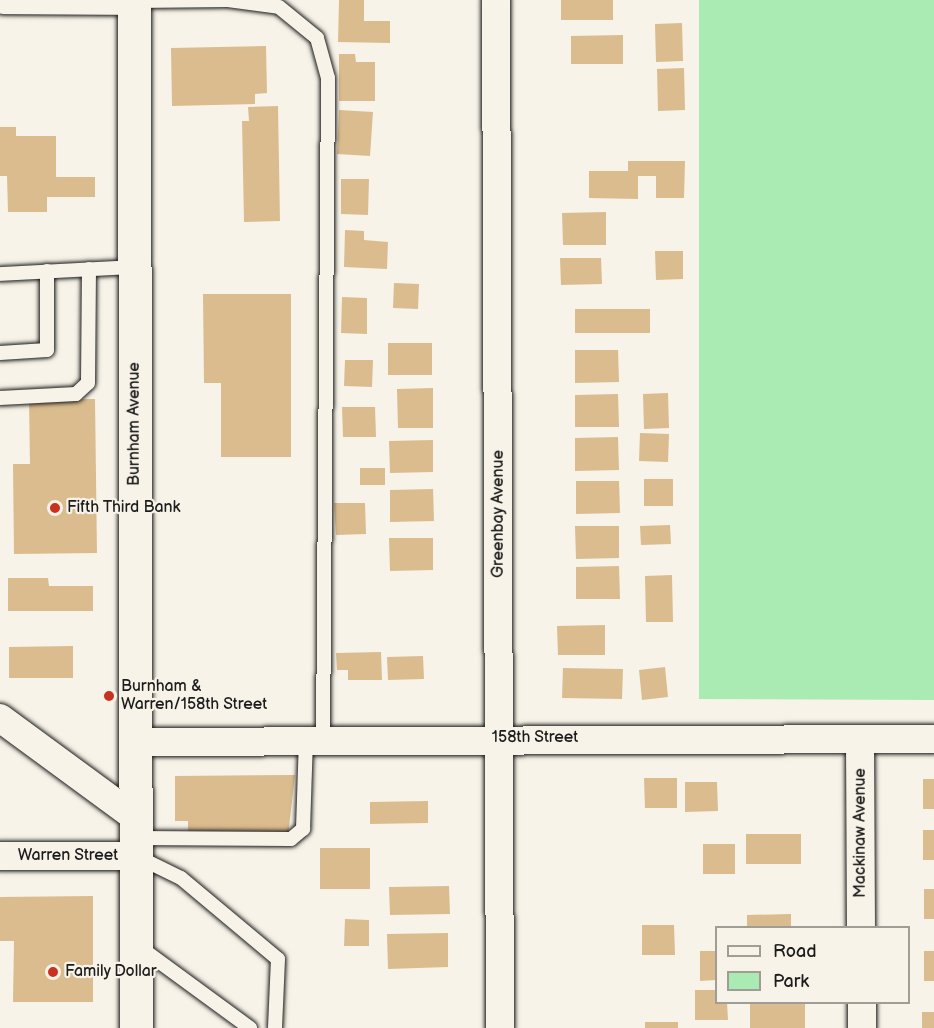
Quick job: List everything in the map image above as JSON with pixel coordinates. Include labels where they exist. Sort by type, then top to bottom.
[{"type":"main road","name":"Burnham Avenue","points":[[134,0],[136,1028]]},
{"type":"street","points":[[4,0],[134,0]]},
{"type":"street","name":"Greenbay Avenue","points":[[496,0],[500,1028]]},
{"type":"street","points":[[0,718],[136,837]]},
{"type":"street","name":"158th Street","points":[[136,741],[500,738],[934,739]]},
{"type":"street","name":"Mackinaw Avenue","points":[[860,739],[861,926]]},
{"type":"street","name":"Warren Street","points":[[0,856],[136,837]]},
{"type":"street","points":[[862,1004],[862,1028]]},
{"type":"lane","points":[[134,0],[228,0],[279,7],[317,38],[328,78],[314,740],[303,829],[291,839],[136,837]]},
{"type":"lane","points":[[0,274],[134,267]]},
{"type":"lane","points":[[0,398],[76,394],[88,383],[89,270]]},
{"type":"lane","points":[[0,353],[47,351],[47,272]]},
{"type":"lane","points":[[136,837],[181,878],[279,958],[275,1028]]},
{"type":"lane","points":[[136,945],[250,1028]]},
{"type":"green space","points":[[699,0],[934,0],[934,700],[699,699]]},
{"type":"building","points":[[339,0],[364,0],[364,21],[390,21],[390,43],[338,42]]},
{"type":"building","points":[[561,0],[613,0],[613,20],[561,20]]},
{"type":"building","points":[[682,23],[683,61],[656,62],[655,24]]},
{"type":"building","points":[[623,35],[623,64],[571,64],[571,36]]},
{"type":"building","points":[[266,46],[267,93],[255,94],[255,104],[172,106],[171,48]]},
{"type":"building","points":[[339,54],[355,54],[356,62],[375,62],[375,101],[339,101]]},
{"type":"building","points":[[684,68],[685,110],[658,111],[657,69]]},
{"type":"building","points":[[278,106],[280,221],[244,222],[242,121],[249,121],[248,107]]},
{"type":"building","points":[[339,110],[373,112],[370,156],[337,154]]},
{"type":"building","points":[[0,127],[16,127],[16,136],[56,136],[56,177],[95,177],[95,197],[47,197],[47,212],[8,212],[7,176],[0,176]]},
{"type":"building","points":[[628,161],[685,161],[684,198],[656,198],[656,176],[638,176],[638,199],[589,198],[589,171],[628,171]]},
{"type":"building","points":[[341,179],[369,179],[368,215],[341,214]]},
{"type":"building","points":[[606,212],[606,245],[563,245],[562,213]]},
{"type":"building","points":[[345,230],[364,231],[364,240],[388,242],[387,269],[344,267]]},
{"type":"building","points":[[655,251],[683,251],[683,279],[656,280]]},
{"type":"building","points":[[560,258],[601,258],[602,284],[561,285]]},
{"type":"building","points":[[394,283],[419,284],[418,309],[393,308]]},
{"type":"building","points":[[203,294],[291,294],[291,457],[221,457],[221,383],[204,383]]},
{"type":"building","points":[[342,297],[367,298],[367,334],[341,333]]},
{"type":"building","points":[[575,309],[650,309],[650,333],[575,333]]},
{"type":"building","points":[[388,343],[432,343],[432,375],[388,375]]},
{"type":"building","points":[[575,350],[618,350],[619,382],[575,383]]},
{"type":"building","points":[[345,360],[373,360],[372,387],[344,386]]},
{"type":"building","points":[[433,388],[433,428],[398,428],[397,389]]},
{"type":"building","points":[[668,393],[669,428],[644,429],[643,394]]},
{"type":"building","points":[[618,394],[619,427],[575,427],[575,395]]},
{"type":"building","name":"Fifth Third Bank","points":[[95,399],[97,553],[14,554],[13,464],[30,464],[29,400]]},
{"type":"building","points":[[342,407],[375,407],[376,437],[343,437]]},
{"type":"building","points":[[640,433],[669,434],[668,462],[639,461]]},
{"type":"building","points":[[618,437],[619,470],[575,471],[575,438]]},
{"type":"building","points":[[433,440],[433,472],[390,473],[389,441]]},
{"type":"building","points":[[360,468],[385,468],[385,485],[360,485]]},
{"type":"building","points":[[644,479],[673,479],[673,506],[644,506]]},
{"type":"building","points":[[576,481],[619,481],[620,513],[576,514]]},
{"type":"building","points":[[433,489],[434,521],[390,522],[390,490]]},
{"type":"building","points":[[334,503],[365,503],[366,534],[336,535]]},
{"type":"building","points":[[670,525],[671,544],[641,545],[640,526]]},
{"type":"building","points":[[575,526],[619,526],[619,558],[576,559]]},
{"type":"building","points":[[389,538],[433,538],[433,570],[390,571]]},
{"type":"building","points":[[619,566],[620,599],[576,599],[576,567]]},
{"type":"building","points":[[672,575],[673,622],[646,622],[645,576]]},
{"type":"building","points":[[8,578],[48,578],[49,586],[93,586],[93,611],[8,611]]},
{"type":"building","points":[[605,625],[605,655],[558,655],[557,626]]},
{"type":"building","points":[[73,646],[73,678],[9,678],[9,647]]},
{"type":"building","points":[[381,652],[382,680],[348,680],[348,670],[337,670],[336,653]]},
{"type":"building","points":[[423,656],[424,679],[388,680],[387,657]]},
{"type":"building","points":[[665,667],[668,697],[642,700],[639,670]]},
{"type":"building","points":[[563,668],[623,669],[622,699],[562,698]]},
{"type":"building","points":[[295,775],[288,836],[188,837],[188,821],[175,821],[175,776]]},
{"type":"building","points":[[644,778],[677,778],[677,808],[645,808]]},
{"type":"building","points":[[923,779],[934,779],[934,809],[923,809]]},
{"type":"building","points":[[685,782],[717,782],[718,811],[685,812]]},
{"type":"building","points":[[428,801],[428,823],[370,824],[370,802]]},
{"type":"building","points":[[923,830],[934,830],[934,860],[923,860]]},
{"type":"building","points":[[746,834],[801,834],[801,864],[746,864]]},
{"type":"building","points":[[703,844],[735,844],[735,874],[703,874]]},
{"type":"building","points":[[320,848],[370,848],[370,889],[320,889]]},
{"type":"building","points":[[449,886],[450,914],[390,915],[389,887]]},
{"type":"building","points":[[924,889],[934,889],[934,919],[924,919]]},
{"type":"building","name":"Family Dollar","points":[[93,896],[93,1002],[13,1002],[14,941],[0,941],[0,897]]},
{"type":"building","points":[[791,914],[791,926],[747,926],[747,915]]},
{"type":"building","points":[[345,919],[369,920],[369,946],[344,946]]},
{"type":"building","points":[[642,925],[674,925],[675,955],[642,955]]},
{"type":"building","points":[[448,933],[448,967],[388,969],[387,934]]},
{"type":"building","points":[[700,951],[715,951],[715,980],[700,981]]},
{"type":"building","points":[[924,951],[934,951],[934,981],[924,981]]},
{"type":"building","points":[[695,990],[715,990],[715,1004],[727,1004],[728,1020],[695,1020]]},
{"type":"building","points":[[750,1004],[805,1004],[805,1028],[750,1028]]},
{"type":"building","points":[[922,1012],[934,1012],[934,1028],[922,1028]]},
{"type":"building","points":[[645,1022],[678,1022],[678,1028],[645,1028]]},
{"type":"place","name":"Fifth Third Bank","points":[[55,508]]},
{"type":"place","name":"Burnham & Warren/158th Street","points":[[109,696]]},
{"type":"place","name":"Family Dollar","points":[[53,972]]}]
